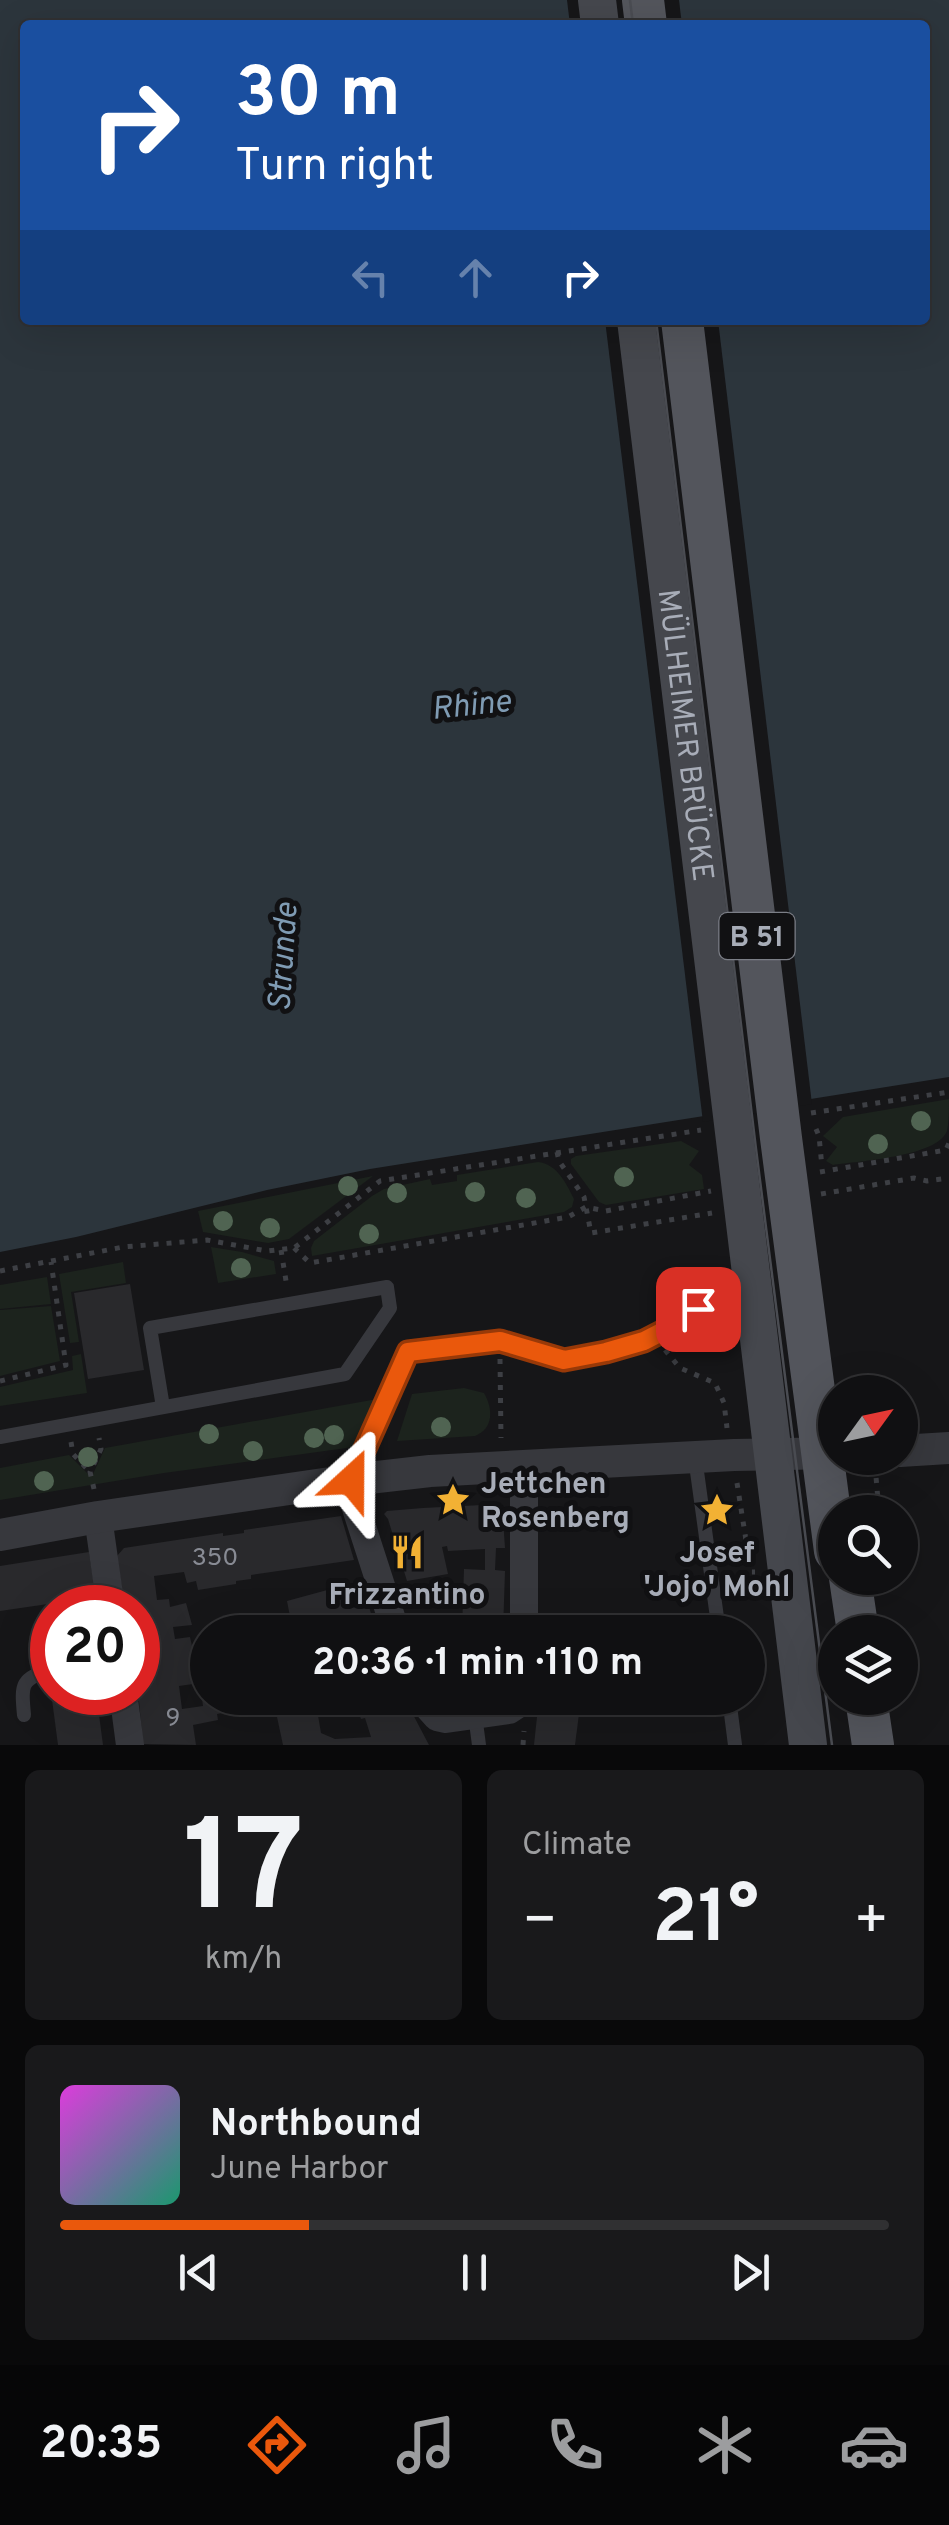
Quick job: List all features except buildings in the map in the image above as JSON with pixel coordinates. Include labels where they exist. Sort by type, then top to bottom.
[{"type":"main road","name":"MÜLHEIMER BRÜCKE","points":[[637,325],[808,1745]]},
{"type":"main road","name":"MÜLHEIMER BRÜCKE","points":[[683,325],[828,1495]]},
{"type":"main road","name":"MÜLHEIMER BRÜCKE","points":[[695,325],[798,1184],[840,1495]]},
{"type":"main road","points":[[856,1715],[860,1745]]},
{"type":"main road","points":[[869,1715],[873,1745]]},
{"type":"street","points":[[918,1450],[949,1448]]},
{"type":"street","points":[[0,1535],[96,1500],[430,1471],[818,1453]]},
{"type":"street","points":[[524,1466],[524,1615]]},
{"type":"street","points":[[351,1480],[354,1502],[391,1615]]},
{"type":"street","points":[[96,1500],[108,1585]]},
{"type":"street","points":[[126,1715],[130,1745]]},
{"type":"street","points":[[435,1715],[446,1719],[475,1715]]},
{"type":"lane","points":[[0,1437],[345,1374],[390,1308],[387,1287],[150,1328],[162,1407]]},
{"type":"lane","points":[[351,1480],[408,1352],[500,1341],[564,1360],[644,1341],[698,1309]]},
{"type":"lane","points":[[695,1457],[718,1615]]},
{"type":"lane","points":[[24,1715],[22,1688],[30,1677]]},
{"type":"lane","points":[[475,1715],[479,1745]]},
{"type":"lane","points":[[731,1715],[735,1745]]},
{"type":"path","points":[[848,1167],[948,1147]]},
{"type":"path","points":[[0,1271],[124,1247],[207,1240],[267,1251],[294,1248],[380,1181],[557,1152],[584,1198],[591,1232]]},
{"type":"path","points":[[914,1178],[949,1178]]},
{"type":"path","points":[[294,1248],[310,1262],[568,1218],[586,1207]]},
{"type":"path","points":[[281,1250],[284,1272]]},
{"type":"path","points":[[0,1381],[66,1365],[51,1262]]},
{"type":"path","points":[[654,1336],[680,1368],[715,1383],[724,1402],[725,1420]]},
{"type":"path","points":[[500,1341],[501,1436]]},
{"type":"path","points":[[90,1472],[101,1449]]},
{"type":"path","points":[[73,1454],[90,1472],[96,1500]]},
{"type":"path","points":[[741,1518],[751,1572],[762,1572]]},
{"type":"shaded area","points":[[949,1099],[947,1131],[928,1147],[877,1159],[833,1165],[826,1161],[837,1147],[823,1136],[843,1117]]},
{"type":"shaded area","points":[[681,1141],[699,1151],[689,1165],[702,1175],[704,1189],[606,1205],[599,1202],[571,1164],[576,1156]]},
{"type":"shaded area","points":[[538,1162],[551,1166],[560,1175],[574,1199],[572,1207],[564,1212],[312,1256],[314,1241],[384,1189],[430,1179],[432,1185],[457,1181],[457,1175]]},
{"type":"shaded area","points":[[373,1176],[289,1239],[268,1243],[203,1232],[198,1211]]},
{"type":"shaded area","points":[[211,1247],[274,1261],[276,1274],[218,1283]]},
{"type":"shaded area","points":[[123,1262],[126,1283],[71,1292],[79,1342],[70,1343],[59,1274]]},
{"type":"shaded area","points":[[47,1277],[51,1304],[0,1309],[0,1285]]},
{"type":"shaded area","points":[[51,1306],[60,1361],[0,1376],[0,1310]]},
{"type":"shaded area","points":[[81,1354],[87,1393],[0,1406],[0,1387],[73,1370],[72,1356]]},
{"type":"shaded area","points":[[464,1388],[484,1393],[487,1399],[490,1418],[481,1433],[397,1441],[412,1394]]},
{"type":"shaded area","points":[[377,1399],[354,1447],[0,1500],[0,1468],[69,1455],[89,1475],[105,1448]]},
{"type":"water","points":[[0,0],[949,0],[949,1077],[370,1169],[0,1252]]},
{"type":"pier","points":[[567,0],[679,0],[681,20],[569,20]]},
{"type":"pier","points":[[606,325],[719,325],[812,1104],[703,1122]]},
{"type":"tram line","points":[[630,0],[632,20]]},
{"type":"tram line","points":[[657,325],[832,1745]]},
{"type":"place","name":"Jettchen Rosenberg","points":[[453,1500]]},
{"type":"place","name":"Josef 'Jojo' Mohl","points":[[717,1510]]},
{"type":"place","name":"Frizzantino","points":[[407,1552]]},
{"type":"route","points":[[351,1480],[408,1352],[500,1341],[564,1360],[644,1341],[698,1309]]},
{"type":"water label","name":"Rhine","points":[[471,704]]},
{"type":"water label","name":"Strunde","points":[[282,957]]}]
